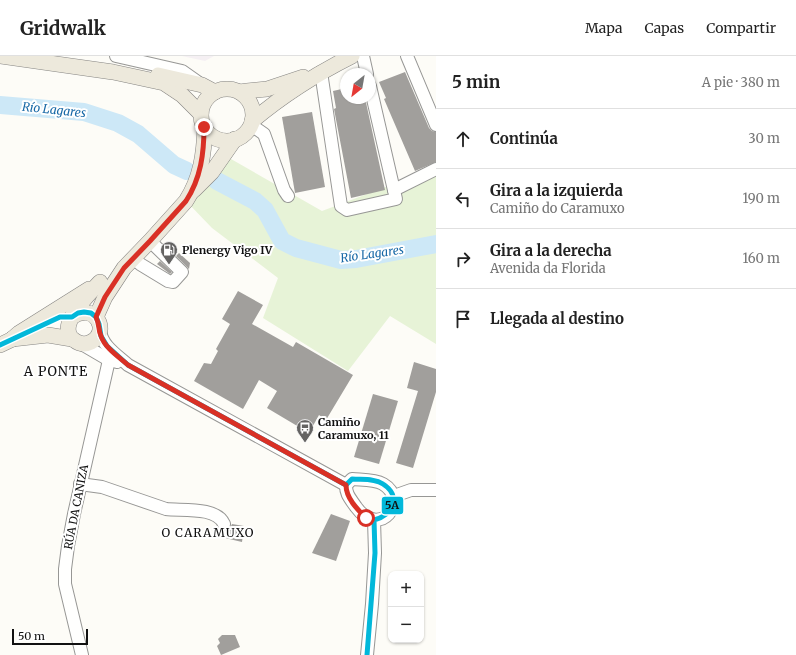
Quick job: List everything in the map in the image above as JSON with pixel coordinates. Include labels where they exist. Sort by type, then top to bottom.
[{"type":"main road","points":[[0,56],[113,72],[164,83],[182,95],[203,121],[210,134],[217,139],[226,140],[235,139],[242,136],[252,123],[273,104],[320,72],[352,56]]},
{"type":"main road","points":[[70,56],[208,89],[232,89],[240,92],[247,98],[253,113],[252,123]]},
{"type":"main road","points":[[240,92],[247,90],[267,89],[320,72]]},
{"type":"main road","points":[[206,171],[203,105],[208,98],[208,89]]},
{"type":"main road","points":[[6,342],[128,263],[186,201],[206,171],[235,139]]},
{"type":"main road","points":[[6,342],[48,335],[86,344],[92,342],[97,337],[98,324],[105,297],[128,263]]},
{"type":"main road","points":[[76,341],[68,332],[68,324],[84,299],[100,282]]},
{"type":"main road","points":[[6,342],[60,317],[72,316],[78,313],[91,313],[98,324]]},
{"type":"street","points":[[116,56],[182,71],[208,89]]},
{"type":"street","points":[[363,56],[366,68]]},
{"type":"street","points":[[407,56],[436,125]]},
{"type":"street","points":[[320,72],[341,206],[347,210],[396,199],[374,104]]},
{"type":"street","points":[[252,123],[264,134],[284,190],[288,196]]},
{"type":"street","points":[[394,190],[436,169]]},
{"type":"street","points":[[128,263],[140,264],[168,282],[172,282],[182,272],[150,241]]},
{"type":"street","points":[[98,324],[101,336],[107,346],[128,365],[346,485]]},
{"type":"street","points":[[76,341],[110,360],[128,365]]},
{"type":"street","name":"RÚA DA CANIZA","points":[[82,655],[65,584],[68,546],[80,484],[110,360]]},
{"type":"street","points":[[352,479],[382,483],[394,496],[394,503],[386,516],[374,520],[366,518],[359,511],[346,493],[346,485],[352,479]]},
{"type":"street","points":[[80,484],[102,487],[166,509],[176,511],[196,510],[208,513],[222,520],[224,524]]},
{"type":"street","points":[[394,496],[411,490],[436,490]]},
{"type":"street","points":[[367,655],[373,597],[375,553],[374,520]]},
{"type":"shaded area","points":[[182,56],[214,56],[205,61]]},
{"type":"green space","points":[[231,159],[322,211],[436,168],[436,344],[390,316],[348,371],[263,318],[278,278],[212,228],[186,201]]},
{"type":"building","points":[[405,72],[429,128],[436,132],[436,162],[415,171],[384,99],[386,98],[379,82]]},
{"type":"building","points":[[340,89],[340,104],[366,104],[385,190],[351,198],[334,109],[336,108],[333,91]]},
{"type":"building","points":[[312,112],[325,187],[295,193],[282,117]]},
{"type":"building","points":[[179,253],[190,263],[189,269],[176,256]]},
{"type":"building","points":[[160,261],[172,272],[170,274],[157,264]]},
{"type":"building","points":[[238,291],[263,305],[252,324],[293,347],[296,342],[353,375],[326,420],[319,415],[309,433],[267,408],[277,391],[259,380],[243,409],[194,381],[204,363],[211,364],[218,351],[216,349],[230,324],[222,319]]},
{"type":"building","points":[[414,362],[436,369],[436,392],[413,468],[396,463],[418,391],[407,388]]},
{"type":"building","points":[[373,394],[398,401],[379,464],[354,457]]},
{"type":"building","points":[[331,514],[350,521],[336,561],[312,553]]},
{"type":"building","points":[[232,524],[244,526],[242,542],[225,538]]},
{"type":"building","points":[[222,635],[235,635],[240,647],[221,655],[217,646],[220,643],[218,639]]},
{"type":"waterway","name":"Río Lagares","points":[[0,105],[84,112],[118,123],[138,134],[174,165],[187,171]]},
{"type":"waterway","name":"Río Lagares","points":[[217,181],[255,201],[265,210],[282,241],[296,248],[341,260],[356,259],[436,244]]},
{"type":"transit line","name":"5A","points":[[0,345],[60,317],[72,317],[78,313],[84,312],[91,313],[96,317],[101,336],[107,346],[128,365],[346,485],[352,479],[368,480],[379,482],[389,489],[394,499],[393,505],[381,518],[374,520],[375,553],[367,655]]},
{"type":"place","name":"Plenergy Vigo IV","points":[[169,265]]},
{"type":"place","name":"Camiño Caramuxo, 11","points":[[305,443]]},
{"type":"district","name":"A PONTE","points":[[56,371]]},
{"type":"district","name":"O CARAMUXO","points":[[208,533]]},
{"type":"route","points":[[204,127],[204,152],[200,169],[191,194],[124,268],[105,297],[96,317],[100,324],[101,336],[107,346],[128,365],[346,485],[346,493],[366,518]]}]
